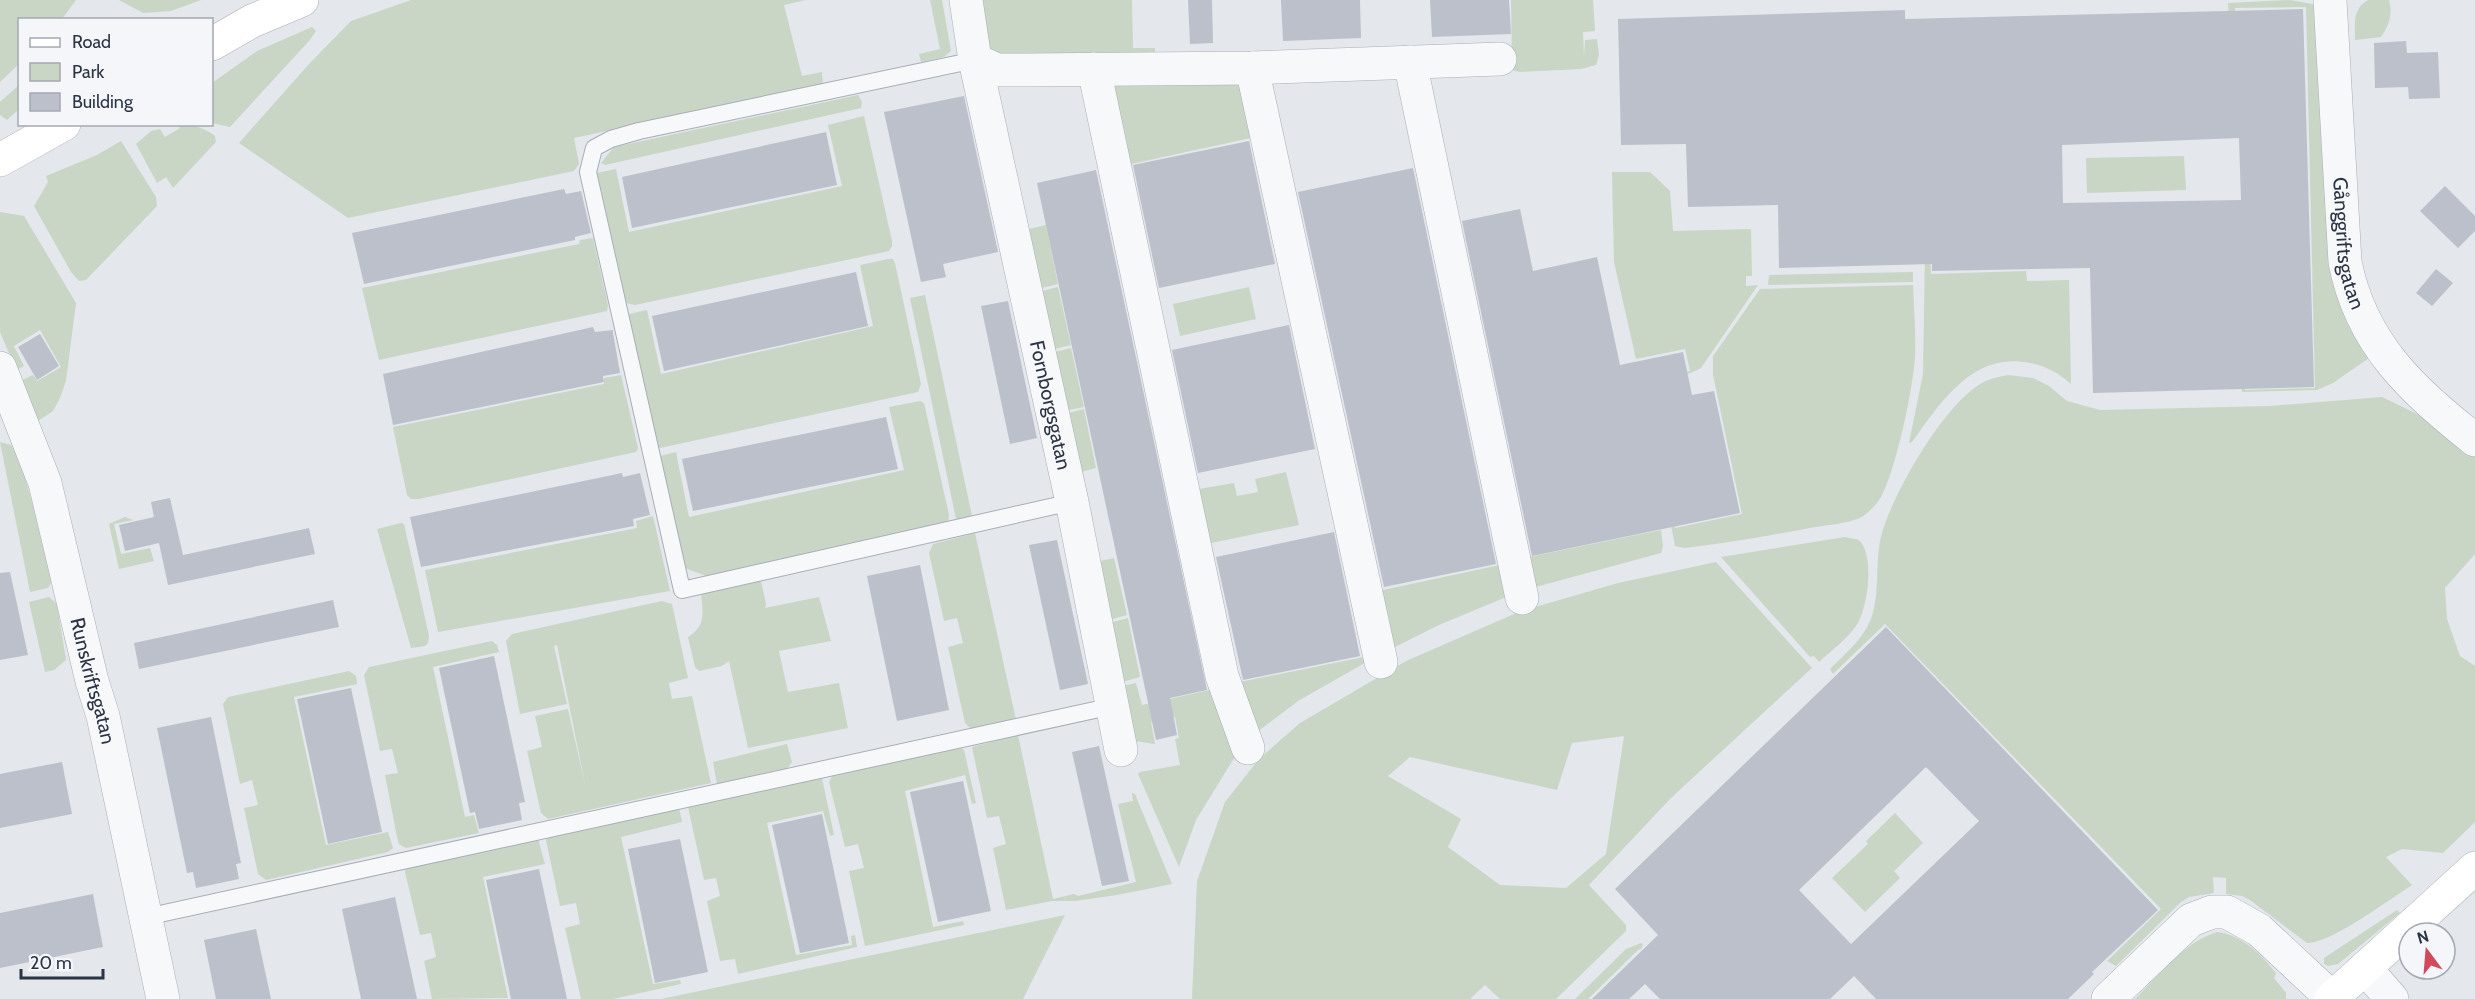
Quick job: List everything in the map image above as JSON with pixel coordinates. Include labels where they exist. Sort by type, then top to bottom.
[{"type":"street","points":[[213,43],[252,21],[302,0]]},
{"type":"street","name":"Fornborgsgatan","points":[[966,0],[975,60],[1072,502],[1121,750]]},
{"type":"street","name":"Gånggriftsgatan","points":[[2330,0],[2345,262],[2350,290],[2379,349],[2434,407],[2475,440]]},
{"type":"street","points":[[975,60],[997,70],[1252,68],[1500,59]]},
{"type":"street","points":[[1410,62],[1522,598]]},
{"type":"street","points":[[1252,68],[1381,662]]},
{"type":"street","points":[[1094,69],[1222,676],[1248,748]]},
{"type":"street","points":[[0,160],[60,126]]},
{"type":"street","name":"Runskriftsgatan","points":[[0,368],[7,406],[45,483],[92,681],[103,716],[163,999]]},
{"type":"street","points":[[2108,999],[2191,920],[2212,912],[2227,912],[2259,930],[2331,999],[2475,868]]},
{"type":"street","points":[[2365,968],[2392,999]]},
{"type":"lane","points":[[975,60],[639,131],[594,148],[588,172],[682,590],[1072,502]]},
{"type":"lane","points":[[146,917],[1113,706]]},
{"type":"green space","points":[[0,0],[76,0],[63,18],[18,18],[18,65],[0,82]]},
{"type":"green space","points":[[119,0],[201,0],[171,11],[143,13]]},
{"type":"green space","points":[[411,0],[806,0],[784,5],[802,76],[822,72],[823,85],[574,138],[579,164],[574,171],[348,218],[239,143],[309,64],[351,21]]},
{"type":"green space","points":[[930,0],[942,0],[951,51],[944,57],[921,62],[919,54],[940,49]]},
{"type":"green space","points":[[977,0],[1132,0],[1133,48],[1155,48],[1155,51],[1151,56],[990,54]]},
{"type":"green space","points":[[1511,0],[1593,0],[1595,31],[1583,32],[1584,56],[1585,40],[1597,39],[1599,55],[1596,65],[1581,69],[1520,72],[1512,70]]},
{"type":"green space","points":[[2290,0],[2312,4],[2321,10],[2340,298],[2347,321],[2369,358],[2333,383],[2317,390],[2242,392],[2240,373],[2245,373],[2245,390],[2315,388],[2306,7],[2235,8],[2235,48],[2231,48],[2228,3]]},
{"type":"green space","points":[[2368,0],[2389,0],[2391,10],[2388,24],[2381,37],[2355,40],[2357,12]]},
{"type":"green space","points":[[312,27],[316,31],[230,127],[213,123],[213,82],[257,51]]},
{"type":"green space","points":[[1247,77],[1260,136],[1122,166],[1108,82]]},
{"type":"green space","points":[[18,86],[18,110],[7,120],[0,115],[0,102]]},
{"type":"green space","points":[[858,95],[862,102],[861,108],[605,165],[601,163],[614,147]]},
{"type":"green space","points":[[864,116],[892,241],[889,251],[635,305],[626,303],[597,173],[616,169],[629,232],[842,186],[828,125]]},
{"type":"green space","points":[[179,126],[194,126],[202,129],[215,136],[216,142],[173,188],[166,177],[157,183],[136,144],[151,131],[160,129],[165,137],[180,128]]},
{"type":"green space","points":[[121,141],[156,197],[157,206],[86,280],[79,281],[71,272],[34,206],[48,182],[46,176],[97,155]]},
{"type":"green space","points":[[2184,156],[2186,190],[2087,193],[2086,158]]},
{"type":"green space","points":[[1612,172],[1650,172],[1670,191],[1673,231],[1751,229],[1752,276],[1746,276],[1746,286],[1758,285],[1701,368],[1691,373],[1668,378],[1668,376],[1690,371],[1685,349],[1636,359],[1614,262]]},
{"type":"green space","points":[[0,212],[24,216],[76,303],[66,381],[53,411],[38,421],[20,381],[33,375],[37,381],[61,367],[40,330],[14,346],[24,366],[16,370],[0,332]]},
{"type":"green space","points":[[1046,225],[1058,284],[1038,289],[1025,230]]},
{"type":"green space","points":[[593,238],[608,305],[607,311],[379,360],[362,288],[579,244],[580,240]]},
{"type":"green space","points":[[1925,250],[1930,250],[1931,274],[2026,271],[2027,281],[2069,280],[2071,384],[2052,370],[2036,364],[2010,361],[1992,365],[1975,372],[1960,383],[1909,443],[1923,374]]},
{"type":"green space","points":[[893,259],[895,263],[921,384],[918,392],[660,448],[655,445],[629,314],[647,310],[661,374],[873,326],[860,265]]},
{"type":"green space","points":[[1913,272],[1913,282],[1768,285],[1769,275]]},
{"type":"green space","points":[[1913,285],[1915,358],[1911,390],[1888,482],[1873,508],[1860,518],[1842,523],[1716,544],[1684,548],[1675,546],[1668,509],[1671,508],[1675,528],[1742,514],[1713,375],[1713,356],[1760,289]]},
{"type":"green space","points":[[1058,287],[1071,345],[1051,350],[1038,292]]},
{"type":"green space","points":[[1249,287],[1256,319],[1180,336],[1173,304]]},
{"type":"green space","points":[[925,295],[972,521],[956,519],[910,298]]},
{"type":"green space","points":[[1071,348],[1084,407],[1064,411],[1051,353]]},
{"type":"green space","points":[[621,375],[638,448],[636,452],[419,499],[411,499],[407,495],[393,427],[604,384],[604,378]]},
{"type":"green space","points":[[2008,375],[2033,378],[2049,386],[2067,401],[2100,410],[2270,406],[2382,397],[2417,414],[2475,452],[2475,554],[2445,588],[2447,619],[2460,656],[2475,666],[2475,822],[2443,853],[2402,849],[2386,857],[2412,885],[2345,929],[2307,943],[2250,900],[2242,896],[2226,894],[2226,878],[2213,877],[2214,893],[2189,897],[2181,902],[2116,966],[2107,961],[2161,909],[1885,624],[1833,674],[1830,669],[1858,640],[1871,619],[1876,598],[1878,554],[1882,533],[1897,495],[1922,450],[1967,394],[1985,381]]},
{"type":"green space","points":[[920,401],[924,403],[949,515],[948,524],[743,570],[706,576],[685,568],[660,456],[676,452],[689,517],[904,470],[889,407]]},
{"type":"green space","points":[[1084,409],[1096,468],[1077,473],[1065,414]]},
{"type":"green space","points":[[0,442],[11,445],[20,461],[52,581],[48,588],[30,592]]},
{"type":"green space","points":[[1286,472],[1299,525],[1211,543],[1199,489],[1234,483],[1237,496],[1258,492],[1255,479]]},
{"type":"green space","points":[[653,516],[670,591],[438,632],[425,570],[637,528],[636,521]]},
{"type":"green space","points":[[125,517],[133,520],[114,524],[121,554],[150,548],[154,561],[119,569],[109,524]]},
{"type":"green space","points":[[404,524],[429,636],[425,646],[411,648],[377,529]]},
{"type":"green space","points":[[1661,530],[1663,546],[1661,553],[1532,588],[1519,559]]},
{"type":"green space","points":[[975,533],[1016,720],[971,729],[965,723],[948,647],[963,643],[957,618],[944,621],[929,553],[933,544]]},
{"type":"green space","points":[[1845,537],[1859,540],[1867,557],[1868,582],[1864,608],[1856,626],[1819,662],[1814,656],[1810,657],[1721,557]]},
{"type":"green space","points":[[1114,558],[1127,615],[1109,620],[1096,562]]},
{"type":"green space","points":[[1716,562],[1812,668],[1672,797],[1589,885],[1626,925],[1626,931],[1556,999],[1500,999],[1485,985],[1470,999],[1192,999],[1197,881],[1225,802],[1259,759],[1300,723],[1406,661],[1521,611],[1618,583]],"holes":[[[1624,736],[1606,854],[1566,888],[1500,885],[1448,847],[1461,819],[1388,776],[1410,757],[1557,790],[1572,743]]]},
{"type":"green space","points":[[1509,563],[1511,595],[1439,625],[1391,649],[1369,593]]},
{"type":"green space","points":[[761,581],[765,608],[819,597],[831,641],[779,651],[788,692],[839,683],[848,728],[748,748],[729,661],[722,666],[699,671],[695,667],[688,637],[701,624],[703,613],[701,594]]},
{"type":"green space","points":[[49,597],[57,604],[66,660],[54,670],[45,672],[29,602]]},
{"type":"green space","points":[[662,601],[672,604],[688,678],[669,683],[672,699],[692,696],[711,783],[548,819],[541,813],[527,751],[542,747],[535,716],[568,709],[586,789],[557,645],[554,646],[567,704],[520,714],[506,641],[512,634]]},
{"type":"green space","points":[[1128,618],[1140,677],[1122,682],[1109,623]]},
{"type":"green space","points":[[492,641],[497,645],[499,652],[433,667],[465,817],[474,815],[479,833],[406,848],[399,844],[385,775],[398,773],[392,749],[380,751],[364,675],[369,667]]},
{"type":"green space","points":[[1369,656],[1370,660],[1298,701],[1257,732],[1230,684]]},
{"type":"green space","points":[[349,671],[356,676],[357,684],[294,697],[326,845],[388,832],[393,848],[388,852],[266,880],[258,874],[244,808],[258,805],[252,780],[240,784],[223,704],[228,697]]},
{"type":"green space","points":[[1136,683],[1142,705],[1219,688],[1239,750],[1196,820],[1179,867],[1138,774],[1180,765],[1175,739],[1179,738],[1175,717],[1151,722],[1155,744],[1135,741],[1122,686]]},
{"type":"green space","points":[[1018,735],[1053,899],[1074,894],[1078,896],[1136,882],[1118,804],[1133,801],[1132,793],[1135,794],[1172,884],[1117,895],[1075,901],[1052,901],[1006,910],[993,848],[1006,844],[999,816],[987,818],[972,747]]},
{"type":"green space","points":[[787,744],[792,762],[787,769],[717,784],[713,762]]},
{"type":"green space","points":[[961,748],[964,750],[976,803],[972,804],[965,775],[905,791],[933,927],[963,921],[964,925],[865,946],[849,871],[864,868],[858,844],[845,847],[829,782],[832,776]]},
{"type":"green space","points":[[822,778],[834,835],[830,836],[823,811],[767,823],[796,955],[852,945],[851,936],[855,935],[857,947],[738,974],[735,959],[720,961],[707,901],[720,896],[716,878],[704,880],[688,807]]},
{"type":"green space","points":[[679,808],[682,822],[621,837],[653,984],[680,980],[681,984],[613,999],[581,999],[565,928],[580,924],[576,903],[560,906],[546,840],[548,836]]},
{"type":"green space","points":[[1895,813],[1923,843],[1894,871],[1900,878],[1865,912],[1832,878],[1868,844],[1866,841]]},
{"type":"green space","points":[[538,839],[545,864],[483,877],[508,998],[432,999],[424,961],[436,957],[431,933],[420,935],[405,872],[406,866]]},
{"type":"green space","points":[[2397,910],[2400,913],[2338,964],[2328,966],[2324,964],[2324,958]]},
{"type":"green space","points":[[1065,915],[1023,999],[661,999]]},
{"type":"green space","points":[[2217,932],[2243,941],[2257,952],[2276,973],[2274,978],[2286,993],[2286,999],[2135,999],[2183,951]]},
{"type":"green space","points":[[1643,944],[1641,949],[1588,999],[1575,999],[1626,949]]},
{"type":"building","points":[[1188,0],[1212,0],[1213,43],[1190,44]]},
{"type":"building","points":[[1281,0],[1360,0],[1361,38],[1283,41]]},
{"type":"building","points":[[1430,0],[1509,0],[1511,34],[1432,37]]},
{"type":"building","points":[[2303,9],[2314,387],[2093,393],[2090,268],[1932,271],[1932,264],[1779,268],[1778,205],[1688,207],[1686,144],[1621,145],[1618,19],[1905,10],[1905,19]],"holes":[[[2239,138],[2241,200],[2063,203],[2062,145]]]},
{"type":"building","points":[[2406,41],[2407,53],[2438,52],[2440,98],[2409,99],[2408,87],[2375,88],[2374,43]]},
{"type":"building","points":[[964,96],[998,252],[943,264],[946,277],[921,282],[884,112]]},
{"type":"building","points":[[826,132],[837,185],[632,228],[622,177]]},
{"type":"building","points":[[1249,141],[1275,264],[1159,288],[1133,165]]},
{"type":"building","points":[[1413,168],[1496,564],[1384,587],[1298,192]]},
{"type":"building","points":[[1096,170],[1207,690],[1170,698],[1177,735],[1156,740],[1037,183]]},
{"type":"building","points":[[2445,186],[2475,216],[2475,231],[2458,248],[2420,211]]},
{"type":"building","points":[[564,189],[566,194],[581,191],[591,233],[575,237],[575,240],[364,284],[352,233]]},
{"type":"building","points":[[1520,209],[1533,271],[1597,257],[1620,365],[1683,352],[1692,395],[1714,391],[1740,513],[1532,556],[1462,221]]},
{"type":"building","points":[[2436,269],[2453,283],[2432,306],[2416,293]]},
{"type":"building","points":[[856,272],[868,326],[664,371],[652,316]]},
{"type":"building","points":[[1008,301],[1037,438],[1010,444],[981,306]]},
{"type":"building","points":[[1289,325],[1315,449],[1198,473],[1172,350]]},
{"type":"building","points":[[593,327],[595,332],[613,330],[620,373],[603,376],[604,382],[393,425],[383,374]]},
{"type":"building","points":[[40,334],[59,366],[37,380],[18,347]]},
{"type":"building","points":[[886,417],[898,469],[693,511],[682,459]]},
{"type":"building","points":[[622,473],[623,477],[640,473],[650,515],[633,519],[634,526],[421,567],[410,517]]},
{"type":"building","points":[[170,498],[183,555],[309,528],[315,554],[168,585],[159,543],[125,551],[119,525],[154,517],[151,502]]},
{"type":"building","points":[[1334,532],[1360,656],[1243,680],[1216,557]]},
{"type":"building","points":[[1057,540],[1088,684],[1060,690],[1029,545]]},
{"type":"building","points":[[920,565],[949,710],[897,721],[867,576]]},
{"type":"building","points":[[10,572],[28,655],[0,660],[0,573]]},
{"type":"building","points":[[333,600],[339,627],[139,669],[134,643]]},
{"type":"building","points":[[1886,627],[2158,910],[2092,972],[2094,974],[2068,999],[1876,999],[1854,976],[1830,999],[1660,999],[1645,984],[1629,999],[1592,999],[1658,935],[1615,889]],"holes":[[[1926,767],[1979,821],[1851,944],[1799,890]]]},
{"type":"building","points":[[494,656],[525,802],[519,803],[522,820],[479,829],[475,812],[470,813],[439,668]]},
{"type":"building","points":[[351,688],[382,832],[328,844],[297,699]]},
{"type":"building","points":[[211,717],[241,863],[236,864],[239,879],[196,888],[193,872],[187,873],[157,728]]},
{"type":"building","points":[[1099,746],[1129,881],[1102,886],[1072,752]]},
{"type":"building","points":[[62,762],[72,814],[0,828],[0,774]]},
{"type":"building","points":[[963,781],[991,911],[938,922],[910,792]]},
{"type":"building","points":[[822,814],[849,943],[800,953],[772,825]]},
{"type":"building","points":[[680,839],[708,972],[655,983],[628,849]]},
{"type":"building","points":[[539,869],[567,999],[511,999],[486,880]]},
{"type":"building","points":[[93,894],[103,947],[0,968],[0,913]]},
{"type":"building","points":[[395,897],[417,999],[361,999],[342,909]]},
{"type":"building","points":[[256,929],[271,999],[216,999],[204,940]]}]
